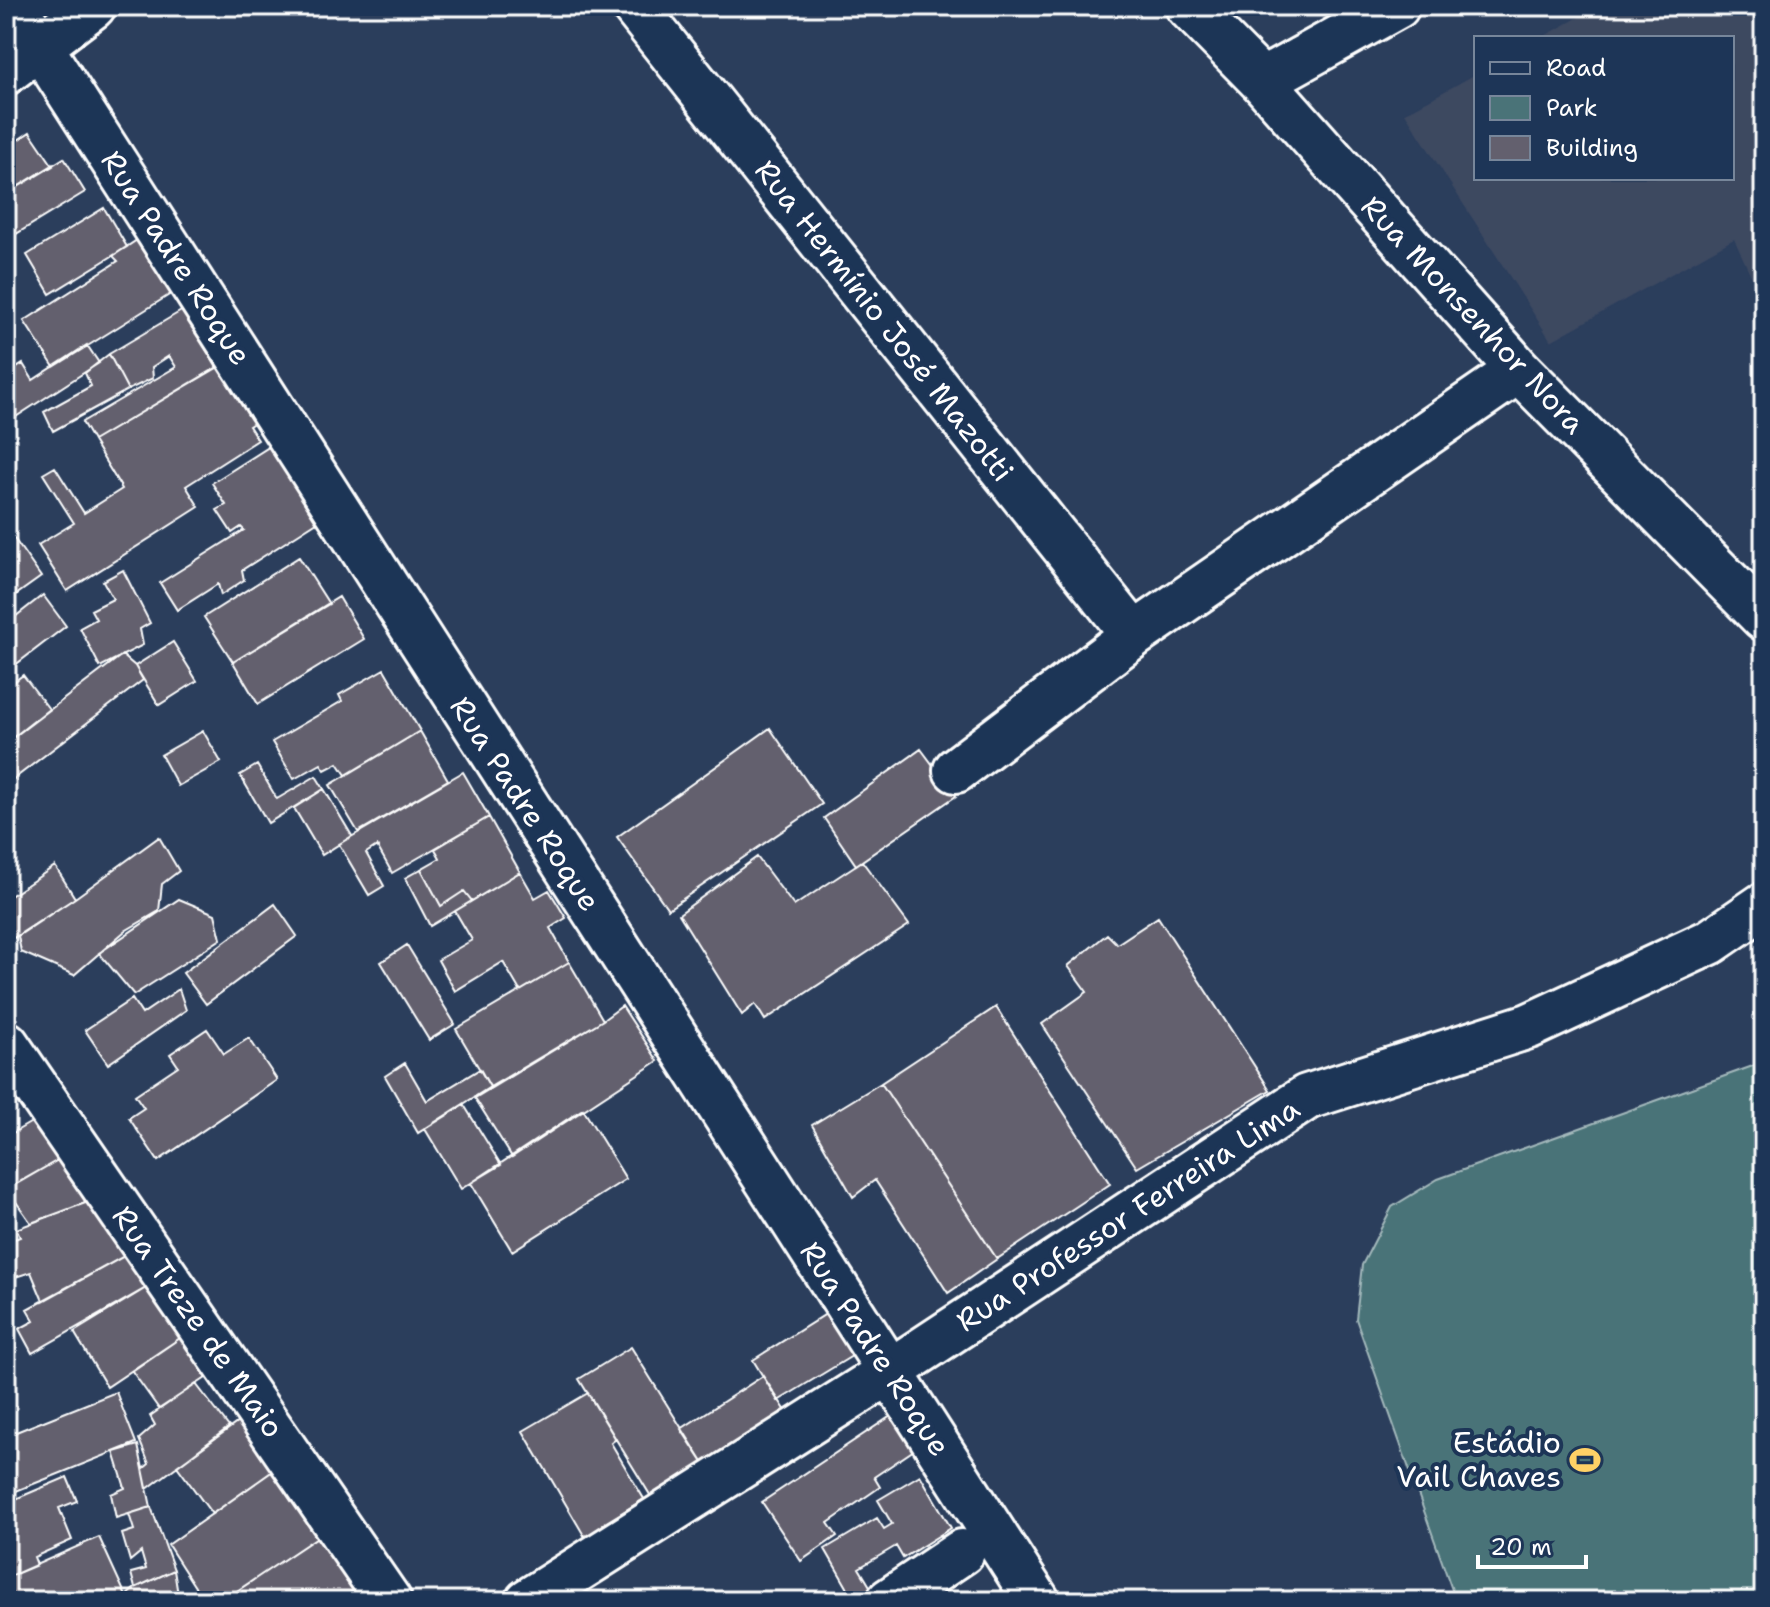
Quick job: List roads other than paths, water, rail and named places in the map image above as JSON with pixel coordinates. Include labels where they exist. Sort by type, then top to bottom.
[{"type":"street","name":"Rua Padre Roque","points":[[14,6],[23,59],[1037,1601]]},
{"type":"street","points":[[23,59],[93,6]]},
{"type":"street","name":"Rua Hermínio José Mazotti","points":[[634,6],[1134,635]]},
{"type":"street","name":"Rua Monsenhor Nora","points":[[1188,6],[1262,81],[1519,370],[1764,618]]},
{"type":"street","points":[[1262,81],[1397,6]]},
{"type":"street","points":[[956,770],[1134,635],[1519,370]]},
{"type":"street","name":"Rua Professor Ferreira Lima","points":[[528,1601],[889,1372],[1307,1097],[1529,1026],[1710,942],[1764,905]]},
{"type":"street","name":"Rua Treze de Maio","points":[[6,1044],[389,1601]]},
{"type":"street","points":[[889,1601],[962,1552]]},
{"type":"place","name":"Estádio Vail Chaves","points":[[1585,1460]]}]
